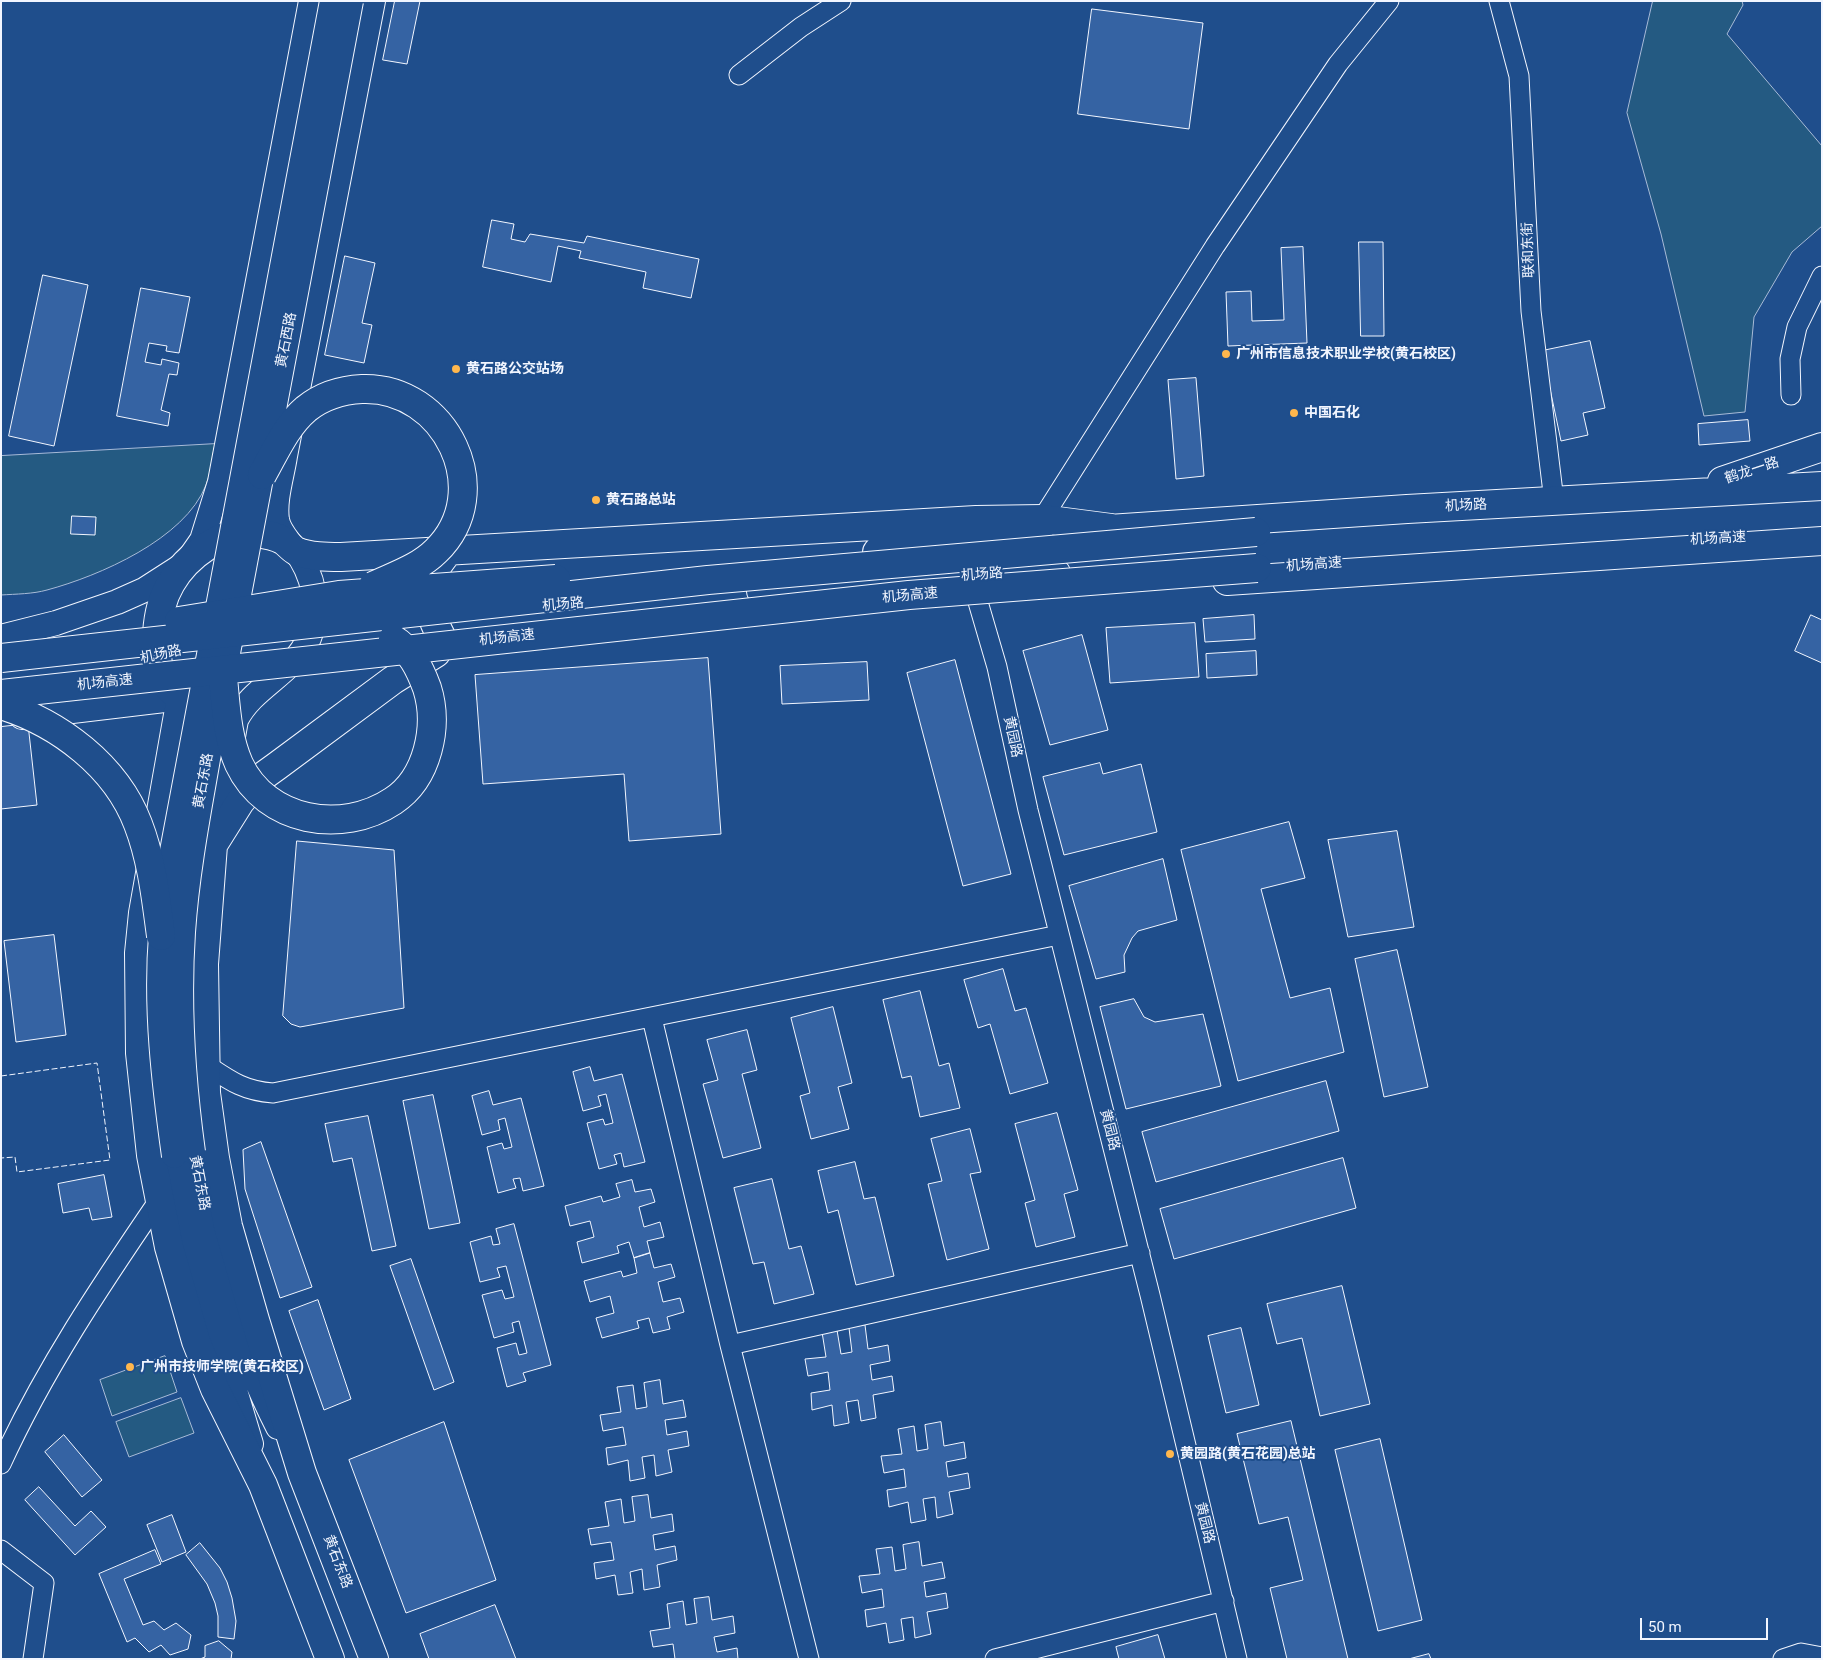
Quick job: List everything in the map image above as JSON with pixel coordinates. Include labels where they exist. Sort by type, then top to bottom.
[{"type":"highway","points":[[262,475],[284,436],[295,421],[320,400],[338,392],[375,388],[405,396],[430,412],[446,432],[456,452],[462,484],[458,513],[446,539],[436,552],[416,565],[368,588],[339,595]]},
{"type":"highway","name":"鹤龙一路","points":[[1682,494],[1772,465],[1822,446]]},
{"type":"highway","name":"机场路","points":[[1,657],[213,615],[339,595],[759,564],[1111,528],[1822,486]]},
{"type":"highway","points":[[1,657],[708,580],[919,560],[1256,532],[1822,497]]},
{"type":"highway","name":"机场路","points":[[296,551],[323,557],[341,557],[976,520],[1042,519],[1111,528]]},
{"type":"highway","points":[[263,1485],[215,1389],[196,1341],[159,1200],[144,1106],[138,987],[143,913],[181,698],[170,691],[163,683],[157,649],[157,634],[163,601],[171,583],[186,563],[214,543],[237,533],[253,532],[271,536],[284,541],[296,551]]},
{"type":"highway","name":"机场高速","points":[[1,694],[909,595],[1498,552],[1822,533]]},
{"type":"highway","name":"机场路","points":[[453,643],[978,602],[1128,588],[1822,541]]},
{"type":"highway","points":[[302,1473],[228,1226],[210,1126],[205,1064],[204,964],[214,844],[240,802],[259,779],[393,680],[453,643],[432,618],[427,592],[434,569],[448,552]]},
{"type":"highway","name":"机场路","points":[[1,687],[210,645],[348,623],[596,602],[1028,572],[1067,574],[1128,588]]},
{"type":"highway","points":[[214,676],[230,737],[240,765],[254,787],[278,806],[300,817],[326,820],[377,810],[395,800],[421,766],[430,740],[432,724],[431,702],[422,675],[411,654],[396,641],[380,631],[348,623]]},
{"type":"highway","points":[[1,705],[56,728],[88,754],[107,774],[124,797],[138,822],[144,842],[154,885],[161,936]]},
{"type":"highway","points":[[170,753],[188,742],[200,741],[212,748],[226,765]]},
{"type":"highway","points":[[155,846],[169,833],[190,829],[202,831],[214,844]]},
{"type":"highway","name":"黄石东路","points":[[302,1473],[374,1659]]},
{"type":"highway","name":"黄石东路","points":[[263,1485],[330,1659]]},
{"type":"main road","points":[[1,637],[56,623],[117,602],[144,590],[186,563],[202,540],[220,482],[311,1]]},
{"type":"main road","name":"黄石西路","points":[[214,676],[332,1]]},
{"type":"main road","name":"黄石西路","points":[[214,676],[262,475],[351,1]]},
{"type":"main road","points":[[214,844],[226,765],[236,720],[246,704],[298,658],[312,630],[315,603],[313,585],[296,551],[285,537],[277,521],[278,498],[372,1]]},
{"type":"main road","points":[[233,417],[266,431],[275,433],[290,430]]},
{"type":"main road","points":[[298,658],[453,643]]},
{"type":"main road","name":"黄石东路","points":[[214,676],[174,839],[161,936],[162,1047],[183,1154],[191,1241],[263,1485]]},
{"type":"main road","name":"黄石东路","points":[[214,676],[183,932],[180,992],[186,1102],[183,1154],[242,1343],[272,1413],[302,1473]]},
{"type":"main road","points":[[1,719],[181,698],[194,702],[226,704],[239,701],[262,689]]},
{"type":"street","points":[[739,75],[801,26],[841,1]]},
{"type":"street","points":[[1042,519],[1226,230],[1338,64],[1389,1]]},
{"type":"street","name":"联和东街","points":[[1499,1],[1519,76],[1531,311],[1554,501]]},
{"type":"street","points":[[1792,395],[1790,359],[1796,327],[1822,276]]},
{"type":"street","name":"黄园路","points":[[978,602],[997,668],[1028,810],[1140,1253],[1237,1659]]},
{"type":"street","points":[[205,1064],[234,1084],[253,1092],[273,1093],[1059,935]]},
{"type":"street","points":[[652,1018],[730,1345],[809,1659]]},
{"type":"street","points":[[1,1464],[22,1419],[64,1345],[112,1268],[159,1200]]},
{"type":"street","points":[[730,1345],[1140,1253]]},
{"type":"street","points":[[1,1550],[44,1583],[33,1659]]},
{"type":"street","points":[[994,1659],[1224,1601]]},
{"type":"street","points":[[1783,1659],[1801,1653],[1822,1657]]},
{"type":"shaded area","points":[[1653,1],[1742,1],[1743,5],[1727,34],[1822,146],[1822,226],[1792,252],[1754,317],[1745,412],[1704,416],[1661,234],[1627,113]]},
{"type":"shaded area","points":[[215,444],[208,480],[195,504],[180,522],[160,538],[115,565],[68,584],[24,594],[1,595],[1,456]]},
{"type":"shaded area","points":[[165,1356],[177,1392],[112,1416],[100,1380]]},
{"type":"shaded area","points":[[181,1398],[194,1433],[129,1457],[116,1422]]},
{"type":"building","points":[[395,1],[420,1],[407,64],[383,60]]},
{"type":"building","points":[[1092,9],[1203,23],[1189,129],[1078,114]]},
{"type":"building","points":[[492,220],[514,224],[511,239],[525,242],[530,234],[584,243],[587,236],[699,259],[691,298],[643,288],[646,272],[579,258],[581,251],[558,246],[551,282],[483,267]]},
{"type":"building","points":[[1359,242],[1383,242],[1384,336],[1361,336]]},
{"type":"building","points":[[1303,247],[1307,343],[1228,346],[1226,292],[1251,291],[1252,321],[1284,320],[1281,248]]},
{"type":"building","points":[[345,256],[375,263],[362,323],[372,325],[364,363],[325,355]]},
{"type":"building","points":[[43,275],[88,285],[54,446],[9,436]]},
{"type":"building","points":[[141,288],[190,297],[179,353],[166,351],[167,346],[149,343],[145,362],[161,365],[162,359],[179,363],[177,375],[169,374],[161,410],[170,413],[168,426],[117,416]]},
{"type":"building","points":[[1590,341],[1605,408],[1583,413],[1588,435],[1561,441],[1542,351]]},
{"type":"building","points":[[1196,378],[1204,476],[1176,479],[1168,380]]},
{"type":"building","points":[[1748,420],[1750,441],[1699,445],[1698,424]]},
{"type":"building","points":[[72,516],[96,517],[95,535],[71,534]]},
{"type":"building","points":[[1254,615],[1255,639],[1205,642],[1203,619]]},
{"type":"building","points":[[1811,615],[1822,620],[1822,663],[1795,651]]},
{"type":"building","points":[[1195,623],[1199,677],[1110,683],[1106,628]]},
{"type":"building","points":[[1082,635],[1108,730],[1050,745],[1023,651]]},
{"type":"building","points":[[1256,651],[1257,675],[1207,678],[1206,654]]},
{"type":"building","points":[[708,658],[721,834],[629,841],[624,774],[483,784],[475,675]]},
{"type":"building","points":[[955,660],[1011,874],[963,886],[907,673]]},
{"type":"building","points":[[867,662],[869,700],[782,704],[780,666]]},
{"type":"building","points":[[28,724],[37,805],[1,809],[1,727]]},
{"type":"building","points":[[1100,763],[1103,774],[1141,764],[1157,832],[1064,855],[1043,777]]},
{"type":"building","points":[[1289,822],[1305,878],[1261,889],[1290,998],[1330,988],[1344,1052],[1238,1081],[1181,850]]},
{"type":"building","points":[[1397,831],[1414,927],[1348,937],[1328,840]]},
{"type":"building","points":[[297,841],[394,850],[404,1008],[300,1027],[291,1024],[283,1016]]},
{"type":"building","points":[[1163,859],[1177,920],[1138,931],[1132,938],[1124,955],[1125,972],[1096,979],[1069,886]]},
{"type":"building","points":[[54,935],[66,1035],[16,1042],[4,941]]},
{"type":"building","points":[[1397,950],[1428,1087],[1384,1097],[1355,959]]},
{"type":"building","points":[[1003,969],[1015,1011],[1026,1008],[1048,1083],[1010,1094],[990,1024],[978,1028],[964,980]]},
{"type":"building","points":[[920,991],[939,1066],[949,1063],[960,1108],[920,1117],[911,1076],[902,1078],[883,1000]]},
{"type":"building","points":[[1134,999],[1144,1017],[1155,1022],[1203,1014],[1221,1086],[1126,1109],[1100,1007]]},
{"type":"building","points":[[833,1007],[852,1083],[838,1087],[849,1129],[811,1139],[800,1096],[810,1093],[791,1018]]},
{"type":"building","points":[[747,1030],[757,1070],[742,1074],[761,1148],[723,1158],[703,1084],[718,1080],[707,1040]]},
{"type":"building","points":[[590,1067],[594,1081],[622,1074],[645,1162],[624,1167],[621,1153],[614,1155],[617,1164],[599,1169],[587,1123],[603,1119],[605,1125],[613,1123],[606,1094],[598,1096],[601,1106],[583,1111],[573,1072]]},
{"type":"building","points":[[1326,1081],[1339,1131],[1156,1182],[1142,1132]]},
{"type":"building","points":[[489,1091],[493,1105],[521,1098],[544,1186],[523,1191],[520,1178],[513,1179],[516,1188],[498,1193],[487,1147],[502,1143],[504,1149],[512,1147],[505,1118],[498,1120],[500,1130],[482,1135],[472,1096]]},
{"type":"building","points":[[433,1095],[460,1223],[429,1229],[403,1101]]},
{"type":"building","points":[[1057,1113],[1078,1190],[1064,1194],[1075,1237],[1036,1247],[1025,1203],[1035,1200],[1015,1124]]},
{"type":"building","points":[[368,1116],[396,1246],[372,1251],[352,1158],[333,1162],[325,1124]]},
{"type":"building","points":[[970,1129],[981,1172],[970,1174],[989,1249],[947,1260],[928,1184],[942,1181],[931,1139]]},
{"type":"building","points":[[261,1142],[312,1287],[280,1298],[245,1189],[243,1150]]},
{"type":"building","points":[[1343,1158],[1356,1208],[1174,1259],[1160,1209]]},
{"type":"building","points":[[855,1162],[864,1199],[875,1197],[894,1276],[856,1285],[838,1210],[828,1213],[818,1171]]},
{"type":"building","points":[[104,1175],[112,1217],[92,1220],[89,1208],[63,1213],[58,1184]]},
{"type":"building","points":[[772,1179],[789,1249],[801,1246],[814,1294],[774,1304],[764,1262],[753,1264],[734,1188]]},
{"type":"building","points":[[632,1180],[635,1192],[651,1189],[655,1202],[639,1207],[644,1227],[660,1222],[664,1237],[647,1241],[650,1253],[634,1258],[629,1242],[617,1246],[619,1253],[582,1263],[577,1242],[594,1237],[590,1221],[570,1226],[565,1206],[601,1196],[603,1202],[620,1197],[616,1184]]},
{"type":"building","points":[[514,1224],[551,1365],[523,1373],[526,1381],[507,1387],[497,1348],[516,1343],[519,1355],[527,1353],[519,1321],[512,1323],[514,1332],[494,1338],[482,1295],[502,1290],[505,1299],[514,1297],[506,1266],[497,1268],[500,1277],[480,1282],[470,1242],[491,1236],[493,1245],[500,1244],[496,1229]]},
{"type":"building","points":[[650,1253],[654,1268],[671,1264],[675,1277],[658,1282],[663,1302],[680,1298],[684,1312],[667,1317],[670,1329],[653,1333],[649,1318],[637,1321],[639,1328],[602,1338],[596,1318],[614,1313],[610,1296],[590,1302],[584,1281],[621,1271],[623,1277],[637,1273],[634,1258]]},
{"type":"building","points":[[411,1259],[454,1382],[434,1390],[390,1266]]},
{"type":"building","points":[[1342,1286],[1370,1404],[1320,1416],[1302,1338],[1277,1344],[1267,1304]]},
{"type":"building","points":[[318,1300],[351,1399],[324,1410],[289,1311]]},
{"type":"building","points":[[865,1325],[868,1349],[888,1345],[890,1361],[870,1365],[872,1380],[892,1376],[894,1391],[873,1395],[876,1418],[861,1421],[858,1400],[846,1402],[849,1423],[834,1426],[832,1405],[812,1410],[811,1393],[830,1390],[828,1372],[808,1376],[805,1359],[826,1357],[822,1332],[837,1330],[841,1354],[852,1352],[849,1328]]},
{"type":"building","points":[[1241,1328],[1259,1405],[1226,1413],[1208,1336]]},
{"type":"building","points":[[660,1380],[663,1404],[683,1400],[686,1417],[665,1420],[667,1435],[687,1431],[689,1446],[668,1450],[672,1472],[656,1476],[654,1455],[642,1457],[645,1478],[630,1481],[628,1460],[608,1465],[606,1448],[626,1445],[623,1427],[603,1431],[600,1415],[621,1412],[617,1387],[633,1385],[636,1409],[647,1407],[644,1383]]},
{"type":"building","points":[[1291,1421],[1348,1659],[1287,1659],[1270,1588],[1303,1580],[1288,1517],[1259,1524],[1237,1434]]},
{"type":"building","points":[[444,1422],[496,1580],[406,1613],[349,1460]]},
{"type":"building","points":[[941,1422],[944,1446],[964,1442],[966,1458],[946,1462],[948,1477],[968,1473],[970,1488],[949,1492],[953,1514],[937,1518],[935,1497],[923,1499],[926,1520],[911,1523],[908,1502],[889,1507],[887,1490],[906,1487],[904,1469],[884,1473],[881,1456],[902,1454],[898,1429],[914,1426],[917,1451],[928,1449],[925,1425]]},
{"type":"building","points":[[64,1435],[102,1480],[82,1497],[45,1452]]},
{"type":"building","points":[[1380,1439],[1422,1620],[1378,1631],[1335,1450]]},
{"type":"building","points":[[39,1487],[75,1526],[91,1511],[106,1527],[75,1555],[25,1500]]},
{"type":"building","points":[[648,1495],[651,1518],[672,1514],[674,1531],[653,1535],[655,1550],[675,1546],[677,1560],[657,1565],[660,1587],[644,1590],[642,1569],[630,1572],[633,1593],[618,1595],[615,1575],[596,1579],[594,1563],[614,1560],[611,1542],[591,1545],[588,1529],[609,1526],[605,1502],[621,1499],[624,1523],[635,1521],[632,1497]]},
{"type":"building","points":[[172,1515],[186,1552],[162,1562],[147,1525]]},
{"type":"building","points":[[919,1542],[922,1566],[942,1562],[945,1578],[924,1582],[926,1597],[946,1593],[948,1608],[927,1612],[931,1634],[915,1638],[913,1617],[901,1619],[904,1640],[889,1643],[886,1623],[867,1627],[865,1610],[884,1607],[882,1589],[862,1593],[859,1576],[880,1574],[876,1549],[892,1547],[895,1571],[906,1569],[903,1545]]},
{"type":"building","points":[[200,1543],[220,1568],[227,1582],[236,1621],[234,1639],[218,1637],[218,1616],[215,1603],[207,1584],[186,1555]]},
{"type":"building","points":[[155,1550],[161,1564],[124,1579],[143,1625],[154,1621],[164,1630],[176,1623],[191,1635],[188,1649],[170,1655],[161,1645],[149,1652],[135,1638],[127,1642],[99,1574]]},
{"type":"building","points":[[709,1597],[712,1620],[733,1616],[735,1633],[714,1637],[717,1652],[737,1648],[738,1659],[675,1659],[673,1644],[653,1647],[650,1631],[670,1628],[667,1604],[683,1601],[686,1625],[697,1623],[694,1599]]},
{"type":"building","points":[[495,1605],[516,1659],[429,1659],[420,1634]]},
{"type":"building","points":[[1158,1635],[1165,1659],[1119,1659],[1116,1647]]},
{"type":"building","points":[[219,1641],[232,1652],[231,1659],[200,1659],[205,1657],[205,1646]]},
{"type":"building","points":[[1429,1654],[1431,1659],[1409,1659]]},
{"type":"fence","points":[[1,1076],[97,1063],[110,1160],[17,1172],[15,1157],[1,1158]]},
{"type":"place","name":"广州市信息技术职业学校(黄石校区)","points":[[1226,354]]},
{"type":"place","name":"黄石路公交站场","points":[[456,369]]},
{"type":"place","name":"中国石化","points":[[1294,413]]},
{"type":"place","name":"黄石路总站","points":[[596,500]]},
{"type":"place","name":"广州市技师学院(黄石校区)","points":[[130,1367]]},
{"type":"place","name":"黄园路(黄石花园)总站","points":[[1170,1454]]}]
